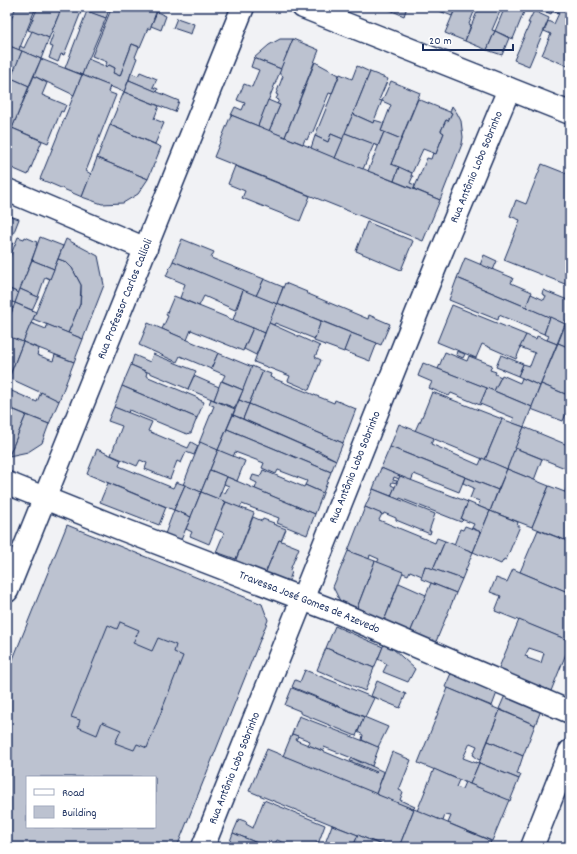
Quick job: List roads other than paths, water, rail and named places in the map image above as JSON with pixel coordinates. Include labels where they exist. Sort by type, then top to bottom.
[{"type":"street","name":"Rua Professor Carlos Callioli","points":[[7,591],[243,7]]},
{"type":"street","points":[[303,7],[570,113]]},
{"type":"street","name":"Rua Antônio Lobo Sobrinho","points":[[203,847],[430,279],[509,89]]},
{"type":"street","points":[[7,190],[146,249]]},
{"type":"street","name":"Travessa José Gomes de Azevedo","points":[[7,482],[131,533],[339,613],[570,712]]},
{"type":"street","points":[[532,847],[570,751]]}]
